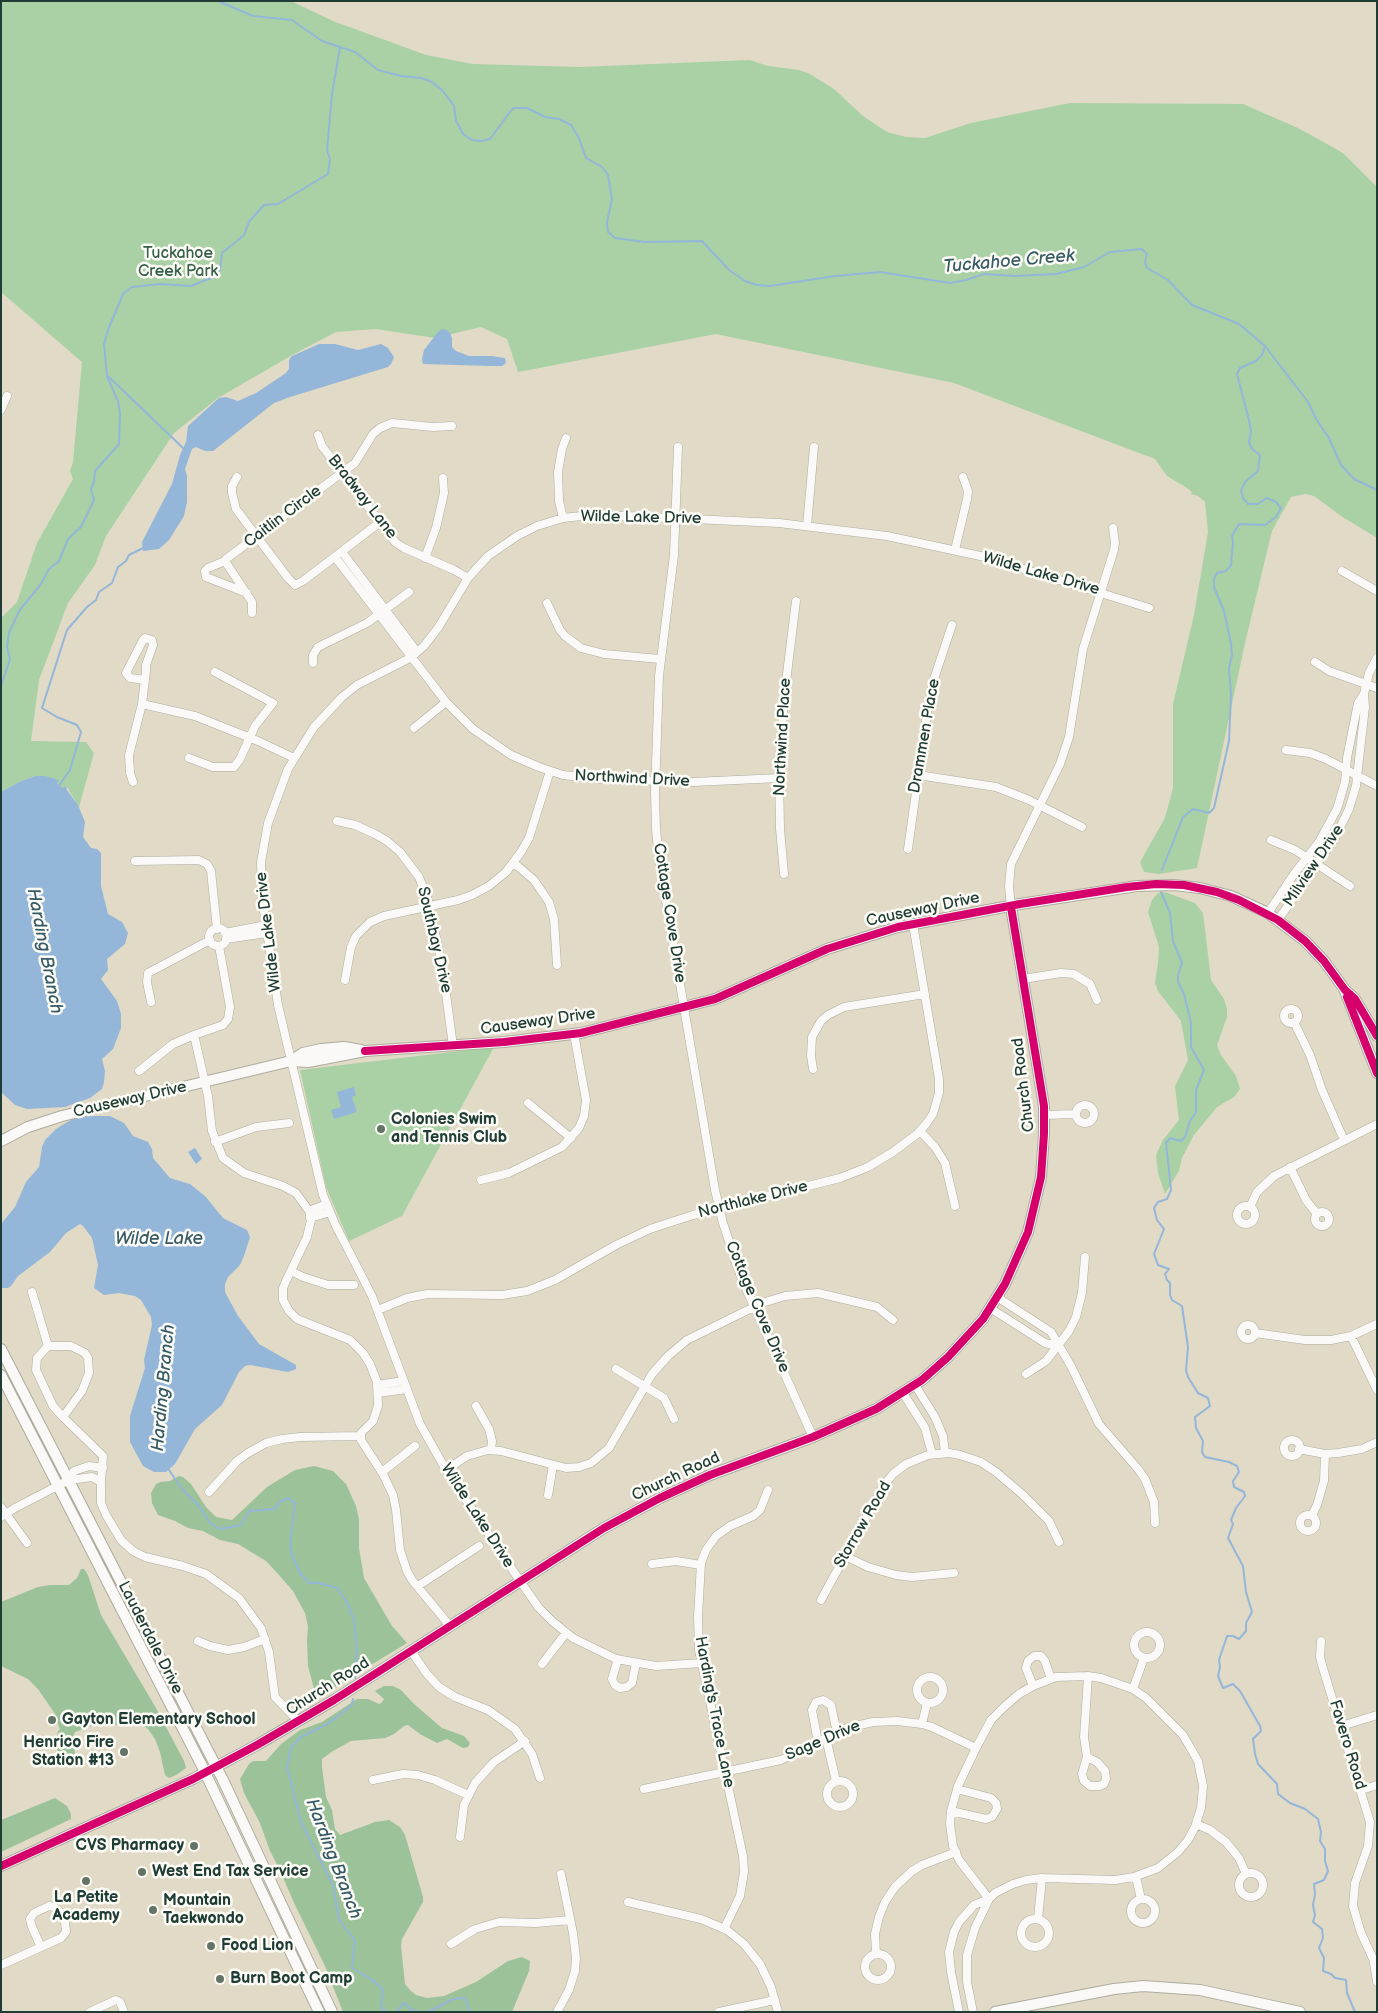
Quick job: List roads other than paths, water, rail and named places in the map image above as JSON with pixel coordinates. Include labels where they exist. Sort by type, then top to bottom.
[{"type":"street","points":[[1,410],[7,396]]},
{"type":"street","name":"Caitlin Circle","points":[[247,593],[206,577],[205,571],[225,561],[342,473],[357,460],[373,434],[386,425],[452,426]]},
{"type":"street","name":"Bradway Lane","points":[[318,435],[322,446],[395,542],[468,578]]},
{"type":"street","points":[[563,518],[559,501],[558,472],[566,438]]},
{"type":"street","name":"Cottage Cove Drive","points":[[678,447],[674,563],[660,659],[655,782],[657,842],[719,1208],[734,1258],[754,1307],[813,1437]]},
{"type":"street","points":[[807,526],[814,447]]},
{"type":"street","points":[[955,550],[968,491],[963,477]]},
{"type":"street","points":[[237,478],[232,486],[232,501],[236,510],[295,585],[303,581],[379,523]]},
{"type":"street","points":[[425,558],[436,528],[444,493],[443,478]]},
{"type":"street","name":"Wilde Lake Drive","points":[[702,1663],[669,1666],[636,1664],[592,1649],[566,1633],[539,1608],[520,1581],[446,1470],[420,1424],[378,1310],[327,1204],[316,1169],[278,1005],[266,929],[260,874],[264,841],[280,788],[294,758],[314,727],[342,697],[357,685],[410,658],[424,646],[438,628],[468,578],[488,556],[508,541],[537,526],[563,518],[590,515],[676,518],[807,526],[887,536],[955,550],[1026,568],[1149,608]]},
{"type":"street","name":"Church Road","points":[[1,1866],[206,1773],[298,1722],[604,1528],[660,1498],[710,1475],[813,1437],[876,1409],[915,1385],[955,1351],[997,1297],[1022,1248],[1036,1204],[1044,1153],[1044,1115],[1008,886],[1011,864],[1067,746],[1073,718],[1079,666],[1116,543],[1112,528]]},
{"type":"street","points":[[342,552],[417,652]]},
{"type":"street","name":"Northwind Drive","points":[[335,557],[410,658],[446,702],[473,729],[492,743],[525,762],[550,771],[598,779],[694,782],[778,778]]},
{"type":"street","points":[[225,561],[252,602],[252,613]]},
{"type":"street","points":[[1342,571],[1377,591]]},
{"type":"street","points":[[313,664],[313,655],[318,647],[378,615],[409,592]]},
{"type":"street","name":"Northwind Place","points":[[784,874],[778,778],[783,706],[796,601]]},
{"type":"street","points":[[547,603],[560,630],[581,648],[604,654],[660,659]]},
{"type":"street","name":"Drammen Place","points":[[908,849],[930,697],[952,625]]},
{"type":"street","points":[[133,782],[130,774],[129,755],[142,704],[145,680],[146,664],[153,645],[152,640],[146,638],[143,640],[126,673],[130,678],[145,680]]},
{"type":"street","name":"Milview Drive","points":[[1278,920],[1336,838],[1343,824],[1358,776],[1366,684],[1369,673],[1377,658]]},
{"type":"street","points":[[1314,662],[1329,671],[1377,688]]},
{"type":"street","points":[[189,758],[213,767],[234,767],[240,759],[255,726],[273,703],[215,672]]},
{"type":"street","name":"Milview Drive","points":[[1268,913],[1319,842],[1332,820],[1341,797],[1358,703],[1364,694]]},
{"type":"street","points":[[414,728],[446,702]]},
{"type":"street","points":[[142,704],[195,716],[249,737],[294,758]]},
{"type":"street","points":[[1286,750],[1310,752],[1377,786]]},
{"type":"street","points":[[345,980],[351,947],[356,936],[365,925],[384,916],[458,900],[478,892],[502,876],[514,863],[528,838],[550,771]]},
{"type":"street","points":[[918,775],[996,787],[1039,805],[1082,827]]},
{"type":"street","name":"Southbay Drive","points":[[336,821],[355,825],[375,834],[400,852],[419,877],[429,906],[442,964],[452,1046]]},
{"type":"street","points":[[1271,840],[1307,858],[1350,886]]},
{"type":"street","points":[[135,861],[199,860],[207,864],[211,871],[217,929]]},
{"type":"street","points":[[514,863],[534,880],[549,902],[554,919],[557,964]]},
{"type":"street","name":"Causeway Drive","points":[[1,1140],[62,1116],[291,1061],[303,1053],[321,1049],[344,1047],[365,1051],[452,1046],[574,1034],[684,1008],[733,992],[827,949],[866,936],[913,924],[1127,887],[1174,884],[1216,892],[1268,913],[1317,953],[1345,990],[1355,999],[1377,1036]]},
{"type":"street","name":"Northlake Drive","points":[[378,1310],[407,1298],[427,1294],[502,1294],[527,1291],[555,1280],[616,1245],[650,1229],[719,1208],[819,1184],[856,1172],[893,1152],[920,1131],[933,1114],[937,1104],[939,1086],[913,924]]},
{"type":"street","points":[[217,929],[222,930],[226,936],[224,943],[219,946],[213,945],[210,940],[211,932],[217,929]]},
{"type":"street","points":[[226,936],[266,929]]},
{"type":"street","points":[[151,1002],[147,982],[148,973],[210,940]]},
{"type":"street","points":[[139,1071],[173,1044],[194,1034],[225,1024],[230,1014],[219,946]]},
{"type":"street","points":[[1023,979],[1061,973],[1074,974],[1090,984],[1096,1000]]},
{"type":"street","name":"Causeway Drive","points":[[1345,990],[1377,1073]]},
{"type":"street","points":[[813,1069],[811,1056],[812,1037],[821,1021],[828,1015],[844,1008],[925,994]]},
{"type":"street","points":[[1294,1022],[1310,1055],[1322,1090],[1344,1140]]},
{"type":"street","points":[[194,1034],[208,1096],[210,1123],[220,1154],[227,1163],[244,1173],[296,1193],[309,1215],[308,1237],[290,1271],[282,1293],[283,1300],[289,1311],[302,1321],[332,1331],[355,1344],[370,1364],[378,1393],[375,1417],[360,1436]]},
{"type":"street","points":[[481,1180],[520,1168],[562,1146],[571,1138],[582,1120],[586,1100],[574,1034]]},
{"type":"street","points":[[528,1103],[571,1138]]},
{"type":"street","points":[[1044,1115],[1076,1114]]},
{"type":"street","points":[[215,1142],[256,1127],[290,1123]]},
{"type":"street","points":[[1250,1207],[1257,1192],[1264,1184],[1290,1167],[1377,1124]]},
{"type":"street","points":[[920,1131],[935,1147],[945,1163],[955,1206]]},
{"type":"street","points":[[1290,1167],[1306,1200],[1317,1214]]},
{"type":"street","points":[[309,1215],[327,1204]]},
{"type":"street","points":[[309,1215],[330,1212]]},
{"type":"street","points":[[1026,1374],[1046,1361],[1069,1331],[1078,1308],[1084,1279],[1085,1256]]},
{"type":"street","points":[[290,1271],[328,1285],[354,1285]]},
{"type":"street","points":[[32,1292],[48,1346]]},
{"type":"street","points":[[446,1470],[476,1452],[491,1450],[566,1468],[579,1467],[591,1463],[608,1448],[645,1385],[660,1364],[682,1344],[754,1307],[785,1296],[818,1293],[877,1307],[893,1320]]},
{"type":"street","points":[[997,1297],[1051,1332],[1071,1366],[1099,1424],[1145,1479],[1154,1502],[1155,1523]]},
{"type":"street","points":[[990,1308],[1044,1344],[1058,1346]]},
{"type":"street","points":[[1255,1332],[1315,1341],[1331,1340],[1351,1336],[1377,1324]]},
{"type":"street","points":[[1351,1336],[1377,1390]]},
{"type":"street","points":[[63,1417],[82,1391],[89,1373],[88,1358],[78,1348],[71,1346],[48,1346],[37,1358],[36,1370],[53,1406],[63,1417],[101,1453],[104,1460],[101,1503],[106,1515],[127,1546],[145,1557],[183,1566],[214,1579],[232,1592],[247,1607],[261,1628],[269,1652],[275,1697],[298,1722]]},
{"type":"street","name":"Lauderdale Drive","points":[[1,1349],[216,1767],[332,2012]]},
{"type":"street","points":[[616,1369],[664,1398],[674,1419]]},
{"type":"street","name":"Lauderdale Drive","points":[[1,1375],[206,1773],[319,2012]]},
{"type":"street","points":[[377,1385],[406,1385]]},
{"type":"street","points":[[378,1393],[406,1385]]},
{"type":"street","points":[[915,1385],[935,1417],[942,1436],[945,1453]]},
{"type":"street","points":[[903,1393],[925,1428],[932,1454]]},
{"type":"street","points":[[476,1406],[489,1429],[491,1450]]},
{"type":"street","points":[[209,1492],[237,1461],[248,1452],[266,1443],[300,1436],[360,1436]]},
{"type":"street","points":[[360,1436],[367,1451],[382,1472],[394,1502],[400,1550],[412,1580],[450,1626]]},
{"type":"street","points":[[1299,1449],[1325,1454],[1353,1451],[1377,1442]]},
{"type":"street","points":[[382,1472],[415,1446]]},
{"type":"street","name":"Storrow Road","points":[[821,1600],[888,1479],[906,1464],[932,1454],[960,1454],[976,1460],[1009,1482],[1049,1521],[1059,1542]]},
{"type":"street","points":[[1312,1515],[1324,1481],[1325,1454]]},
{"type":"street","points":[[548,1495],[553,1465]]},
{"type":"street","points":[[69,1480],[74,1471],[89,1466],[103,1468]]},
{"type":"street","points":[[27,1543],[3,1513],[69,1480],[92,1477],[101,1482]]},
{"type":"street","name":"Harding's Trace Lane","points":[[724,1929],[740,1896],[744,1872],[743,1856],[702,1663],[698,1629],[701,1565],[706,1550],[716,1536],[730,1526],[756,1513],[762,1505],[768,1490]]},
{"type":"street","points":[[418,1586],[479,1546]]},
{"type":"street","points":[[845,1556],[868,1567],[896,1575],[912,1576],[954,1573]]},
{"type":"street","points":[[652,1564],[676,1561],[701,1565]]},
{"type":"street","points":[[542,1664],[566,1633]]},
{"type":"street","points":[[198,1641],[228,1650],[244,1647],[264,1639]]},
{"type":"street","name":"Favero Road","points":[[1321,1642],[1320,1657],[1322,1665],[1369,1816],[1370,1836],[1365,1858],[1354,1883],[1353,1906],[1361,1933],[1375,1965],[1377,1982]]},
{"type":"street","points":[[411,1651],[439,1687],[455,1698],[488,1710],[515,1729],[525,1741],[532,1754],[540,1778]]},
{"type":"street","points":[[1033,1686],[1026,1668],[1028,1661],[1034,1656],[1041,1656],[1046,1660],[1051,1679]]},
{"type":"street","points":[[1133,1689],[1144,1658]]},
{"type":"street","points":[[618,1659],[612,1679],[615,1685],[620,1688],[627,1687],[632,1683],[636,1664]]},
{"type":"street","points":[[1087,1757],[1084,1737],[1088,1676]]},
{"type":"street","points":[[973,2012],[967,1982],[967,1956],[975,1928],[989,1899],[996,1893],[1013,1884],[1042,1878],[1115,1880],[1136,1877],[1158,1868],[1169,1860],[1188,1840],[1201,1808],[1203,1786],[1195,1755],[1183,1736],[1164,1714],[1146,1698],[1133,1689],[1113,1681],[1088,1676],[1051,1679],[1033,1686],[1015,1697],[996,1714],[976,1748],[957,1789],[951,1811],[951,1832],[956,1852],[963,1867],[989,1899]]},
{"type":"street","points":[[818,1742],[812,1710],[816,1702],[823,1700],[831,1705],[837,1733]]},
{"type":"street","points":[[922,1724],[927,1703]]},
{"type":"street","points":[[1341,1726],[1377,1715]]},
{"type":"street","name":"Sage Drive","points":[[644,1789],[781,1760],[848,1728],[873,1722],[897,1721],[922,1724],[976,1748]]},
{"type":"street","points":[[826,1738],[836,1782]]},
{"type":"street","points":[[460,1837],[461,1820],[468,1795],[475,1783],[488,1767],[525,1741]]},
{"type":"street","points":[[373,1780],[396,1775],[418,1775],[435,1780],[468,1795]]},
{"type":"street","points":[[1361,1790],[1377,1785]]},
{"type":"street","points":[[951,1811],[986,1819],[994,1815],[997,1809],[996,1803],[991,1798],[957,1789]]},
{"type":"street","points":[[1196,1824],[1210,1830],[1226,1842],[1239,1858],[1246,1874]]},
{"type":"street","points":[[876,1954],[875,1934],[879,1917],[885,1902],[895,1887],[912,1871],[922,1865],[956,1852]]},
{"type":"street","points":[[557,2012],[569,1990],[575,1971],[576,1947],[561,1874]]},
{"type":"street","points":[[1136,1877],[1141,1899]]},
{"type":"street","points":[[1038,1920],[1042,1878]]},
{"type":"street","points":[[959,2012],[949,1961],[951,1942],[959,1922],[966,1911],[981,1901],[989,1899]]},
{"type":"street","points":[[628,1902],[695,1918],[724,1929],[744,1944],[757,1959],[768,1980],[778,2012]]},
{"type":"street","points":[[1,1965],[41,1947],[61,1938],[66,1932],[62,1917],[54,1907],[45,1907],[37,1911],[30,1919],[41,1947]]},
{"type":"street","points":[[451,1944],[475,1929],[499,1922],[542,1923],[570,1920]]},
{"type":"street","points":[[995,2012],[1114,1989],[1143,1986],[1200,1990],[1300,2012]]},
{"type":"street","points":[[90,2012],[116,2000],[120,2002],[124,2012]]},
{"type":"street","points":[[720,2012],[775,2000]]},
{"type":"water","points":[[442,329],[450,333],[452,347],[456,351],[469,356],[505,358],[506,363],[502,366],[423,364],[424,350]]},
{"type":"water","points":[[319,344],[335,344],[358,350],[381,344],[388,348],[394,357],[388,367],[274,403],[213,451],[205,451],[196,447],[192,449],[185,469],[187,476],[187,502],[184,516],[169,540],[159,549],[143,551],[142,542],[172,484],[180,455],[186,442],[188,426],[219,398],[226,397],[238,401],[256,393],[286,373],[292,356]]},
{"type":"water","points":[[35,776],[45,776],[59,780],[57,783],[63,788],[66,785],[67,790],[78,805],[85,822],[83,837],[91,848],[97,849],[101,853],[101,886],[108,914],[122,922],[128,933],[125,944],[107,959],[108,970],[101,979],[117,1001],[121,1014],[121,1028],[113,1049],[102,1059],[105,1071],[102,1089],[90,1098],[65,1107],[27,1109],[15,1105],[1,1092],[1,792]]},
{"type":"water","points":[[354,1087],[356,1095],[352,1097],[357,1112],[334,1119],[331,1110],[341,1107],[337,1092]]},
{"type":"water","name":"Wilde Lake","points":[[110,1116],[124,1123],[133,1136],[148,1142],[152,1149],[153,1158],[170,1178],[190,1184],[205,1196],[223,1218],[247,1230],[250,1237],[245,1253],[240,1265],[228,1277],[225,1284],[225,1292],[238,1316],[259,1344],[296,1365],[296,1369],[288,1372],[250,1365],[245,1366],[239,1372],[222,1405],[195,1429],[175,1464],[166,1472],[154,1472],[143,1466],[130,1442],[130,1416],[145,1368],[144,1360],[152,1325],[151,1317],[141,1300],[135,1296],[119,1293],[104,1295],[94,1288],[98,1265],[92,1238],[83,1226],[80,1224],[66,1233],[50,1252],[18,1276],[11,1286],[1,1288],[1,1224],[15,1207],[26,1182],[39,1167],[45,1140],[56,1129],[69,1121],[79,1117]]},
{"type":"water","points":[[195,1148],[202,1159],[196,1164],[188,1152]]},
{"type":"waterway","name":"Tuckahoe Creek","points":[[218,1],[253,16],[292,20],[322,41],[355,52],[378,70],[430,81],[442,90],[454,106],[456,121],[463,134],[472,140],[490,139],[513,108],[527,108],[545,117],[559,119],[571,125],[579,138],[586,158],[602,167],[608,175],[612,199],[607,222],[608,232],[615,238],[644,242],[702,241],[729,270],[745,281],[757,285],[770,286],[835,276],[880,272],[950,283],[984,274],[1015,276],[1056,274],[1084,267],[1110,252],[1142,249],[1147,254],[1145,262],[1147,268],[1168,280],[1192,305],[1239,324],[1265,346],[1308,402],[1316,419],[1329,438],[1341,465],[1354,479],[1377,490]]},
{"type":"waterway","name":"Harding Branch","points":[[1,686],[10,659],[7,647],[9,633],[19,611],[41,584],[49,569],[59,561],[68,539],[81,527],[94,500],[91,489],[95,471],[119,444],[120,413],[118,401],[107,376],[104,344],[123,294],[132,287],[160,284],[191,286],[213,277],[220,270],[222,253],[244,235],[249,222],[264,205],[278,204],[328,174],[330,159],[327,150],[332,94],[340,47]]},
{"type":"waterway","points":[[1162,870],[1183,817],[1193,809],[1209,813],[1214,808],[1229,741],[1231,643],[1224,611],[1214,587],[1214,579],[1217,573],[1226,571],[1231,565],[1232,536],[1239,524],[1265,525],[1276,517],[1281,508],[1276,502],[1267,498],[1258,504],[1248,504],[1243,498],[1241,491],[1245,482],[1258,471],[1260,455],[1252,449],[1249,442],[1251,432],[1249,420],[1237,374],[1240,368],[1256,361],[1262,355],[1265,346]]},
{"type":"waterway","points":[[109,377],[183,448]]},
{"type":"waterway","points":[[58,787],[70,770],[81,732],[77,725],[57,717],[42,708],[67,630],[87,607],[96,600],[99,592],[112,583],[118,567],[126,561],[129,555],[143,548]]},
{"type":"waterway","points":[[1161,892],[1170,913],[1173,941],[1182,963],[1178,982],[1184,994],[1191,1023],[1191,1047],[1204,1070],[1196,1090],[1196,1112],[1190,1121],[1185,1137],[1181,1141],[1170,1138],[1166,1143],[1171,1190],[1167,1199],[1158,1202],[1154,1208],[1157,1220],[1164,1229],[1154,1254],[1158,1265],[1169,1269],[1165,1274],[1170,1283],[1170,1295],[1172,1300],[1182,1306],[1188,1347],[1186,1370],[1188,1377],[1198,1393],[1208,1398],[1210,1406],[1195,1417],[1196,1428],[1203,1441],[1202,1452],[1205,1457],[1229,1462],[1237,1466],[1239,1472],[1233,1481],[1234,1487],[1244,1492],[1245,1496],[1236,1508],[1231,1520],[1233,1524],[1228,1538],[1243,1566],[1246,1592],[1252,1612],[1246,1623],[1246,1631],[1239,1639],[1227,1636],[1219,1660],[1218,1676],[1223,1688],[1233,1684],[1240,1691],[1260,1726],[1261,1731],[1253,1739],[1255,1754],[1258,1764],[1277,1784],[1278,1794],[1290,1803],[1305,1809],[1318,1819],[1321,1832],[1320,1841],[1325,1849],[1325,1861],[1328,1871],[1324,1880],[1314,1884],[1313,1905],[1315,1915],[1313,1922],[1322,1929],[1323,1938],[1319,1948],[1324,1958],[1323,1971],[1335,1978],[1346,1980],[1347,1993],[1355,2012]]},
{"type":"waterway","name":"Harding Branch","points":[[169,1470],[182,1489],[199,1506],[210,1523],[220,1529],[241,1525],[249,1511],[274,1509],[280,1502],[288,1498],[295,1503],[290,1545],[292,1556],[300,1573],[309,1583],[319,1583],[337,1588],[347,1602],[354,1620],[357,1649],[355,1678]]},
{"type":"waterway","name":"Harding Branch","points":[[353,1699],[352,1705],[329,1723],[301,1737],[291,1747],[287,1767],[301,1822],[333,1885],[339,1920],[355,1940],[352,1968],[374,1981],[383,1990],[381,2008],[387,2012]]},
{"type":"waterway","name":"Harding Branch","points":[[428,2012],[453,1999],[465,1998],[470,2012]]},
{"type":"waterway","name":"Harding Branch","points":[[396,2012],[404,2003],[412,2010],[419,2012]]},
{"type":"place","name":"Colonies Swim and Tennis Club","points":[[381,1129]]},
{"type":"place","name":"Gayton Elementary School","points":[[52,1720]]},
{"type":"place","name":"Henrico Fire Station #13","points":[[124,1752]]},
{"type":"place","name":"CVS Pharmacy","points":[[194,1846]]},
{"type":"place","name":"West End Tax Service","points":[[142,1872]]},
{"type":"place","name":"La Petite Academy","points":[[86,1881]]},
{"type":"place","name":"Mountain Taekwondo","points":[[153,1910]]},
{"type":"place","name":"Food Lion","points":[[211,1946]]},
{"type":"place","name":"Burn Boot Camp","points":[[220,1979]]},
{"type":"park label","name":"Tuckahoe Creek Park","points":[[178,263]]}]
